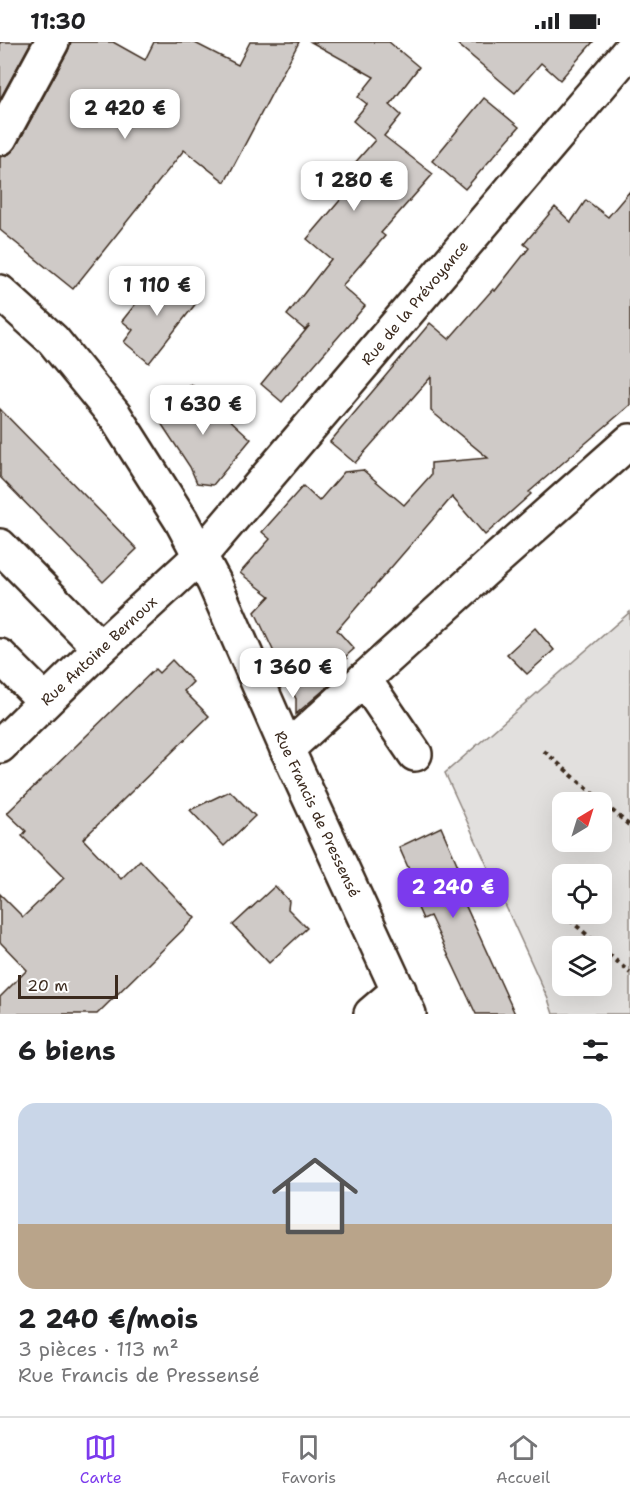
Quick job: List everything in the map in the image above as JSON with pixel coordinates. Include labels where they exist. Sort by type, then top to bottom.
[{"type":"street","points":[[0,138],[52,42]]},
{"type":"street","name":"Rue de la Prévoyance","points":[[200,556],[630,50]]},
{"type":"street","name":"Rue Francis de Pressensé","points":[[0,292],[53,340],[115,416],[181,520],[214,582],[287,749],[404,1002]]},
{"type":"street","points":[[287,749],[630,441]]},
{"type":"street","points":[[0,546],[100,648]]},
{"type":"street","name":"Rue Antoine Bernoux","points":[[0,746],[100,648],[200,556]]},
{"type":"street","points":[[0,656],[45,701]]},
{"type":"street","points":[[364,679],[415,753]]},
{"type":"street","points":[[371,1014],[404,1002]]},
{"type":"path","points":[[544,751],[630,826]]},
{"type":"path","points":[[574,924],[588,936]]},
{"type":"path","points":[[612,957],[630,973]]},
{"type":"shaded area","points":[[630,612],[630,1014],[553,1014],[445,773]]},
{"type":"building","points":[[0,42],[31,42],[0,99]]},
{"type":"building","points":[[71,42],[113,42],[145,60],[154,42],[193,42],[238,65],[250,42],[299,42],[225,182],[184,150],[73,289],[0,230],[0,157],[9,154],[16,147]]},
{"type":"building","points":[[311,42],[389,42],[419,67],[390,105],[401,115],[384,136],[433,174],[381,233],[385,236],[342,286],[365,306],[282,402],[261,384],[310,325],[305,330],[287,315],[331,259],[307,239],[342,198],[332,189],[375,140],[353,121],[367,104],[358,97],[374,77]]},
{"type":"building","points":[[455,42],[593,42],[560,80],[541,63],[515,93]]},
{"type":"building","points":[[484,98],[519,127],[465,189],[432,161]]},
{"type":"building","points":[[630,191],[630,405],[529,492],[531,494],[485,535],[452,497],[337,630],[354,649],[345,657],[347,659],[334,668],[340,676],[296,714],[296,699],[255,612],[270,596],[240,573],[270,539],[262,532],[303,486],[319,501],[344,472],[363,470],[404,505],[431,475],[431,463],[488,458],[431,411],[431,377],[355,463],[330,442],[430,323],[449,339],[493,289],[495,291],[529,248],[524,244],[555,207],[571,222],[586,200],[608,217]]},
{"type":"building","points":[[161,272],[197,302],[149,363],[124,342],[133,330],[122,321]]},
{"type":"building","points":[[191,384],[251,439],[213,485],[197,483],[190,467],[159,420]]},
{"type":"building","points":[[0,409],[137,549],[103,582],[0,477]]},
{"type":"building","points":[[535,628],[554,650],[527,674],[507,654]]},
{"type":"building","points":[[172,660],[193,682],[184,691],[209,716],[83,839],[121,879],[140,860],[195,918],[97,1014],[0,1014],[0,997],[27,970],[0,942],[0,894],[23,917],[64,878],[22,836],[26,831],[7,813],[155,669],[159,673]]},
{"type":"building","points":[[230,791],[255,816],[224,846],[190,810]]},
{"type":"building","points":[[441,827],[472,898],[464,902],[515,1014],[476,1014],[430,916],[423,919],[404,877],[411,874],[399,847]]},
{"type":"building","points":[[275,886],[289,901],[288,909],[307,928],[269,963],[233,925]]}]
